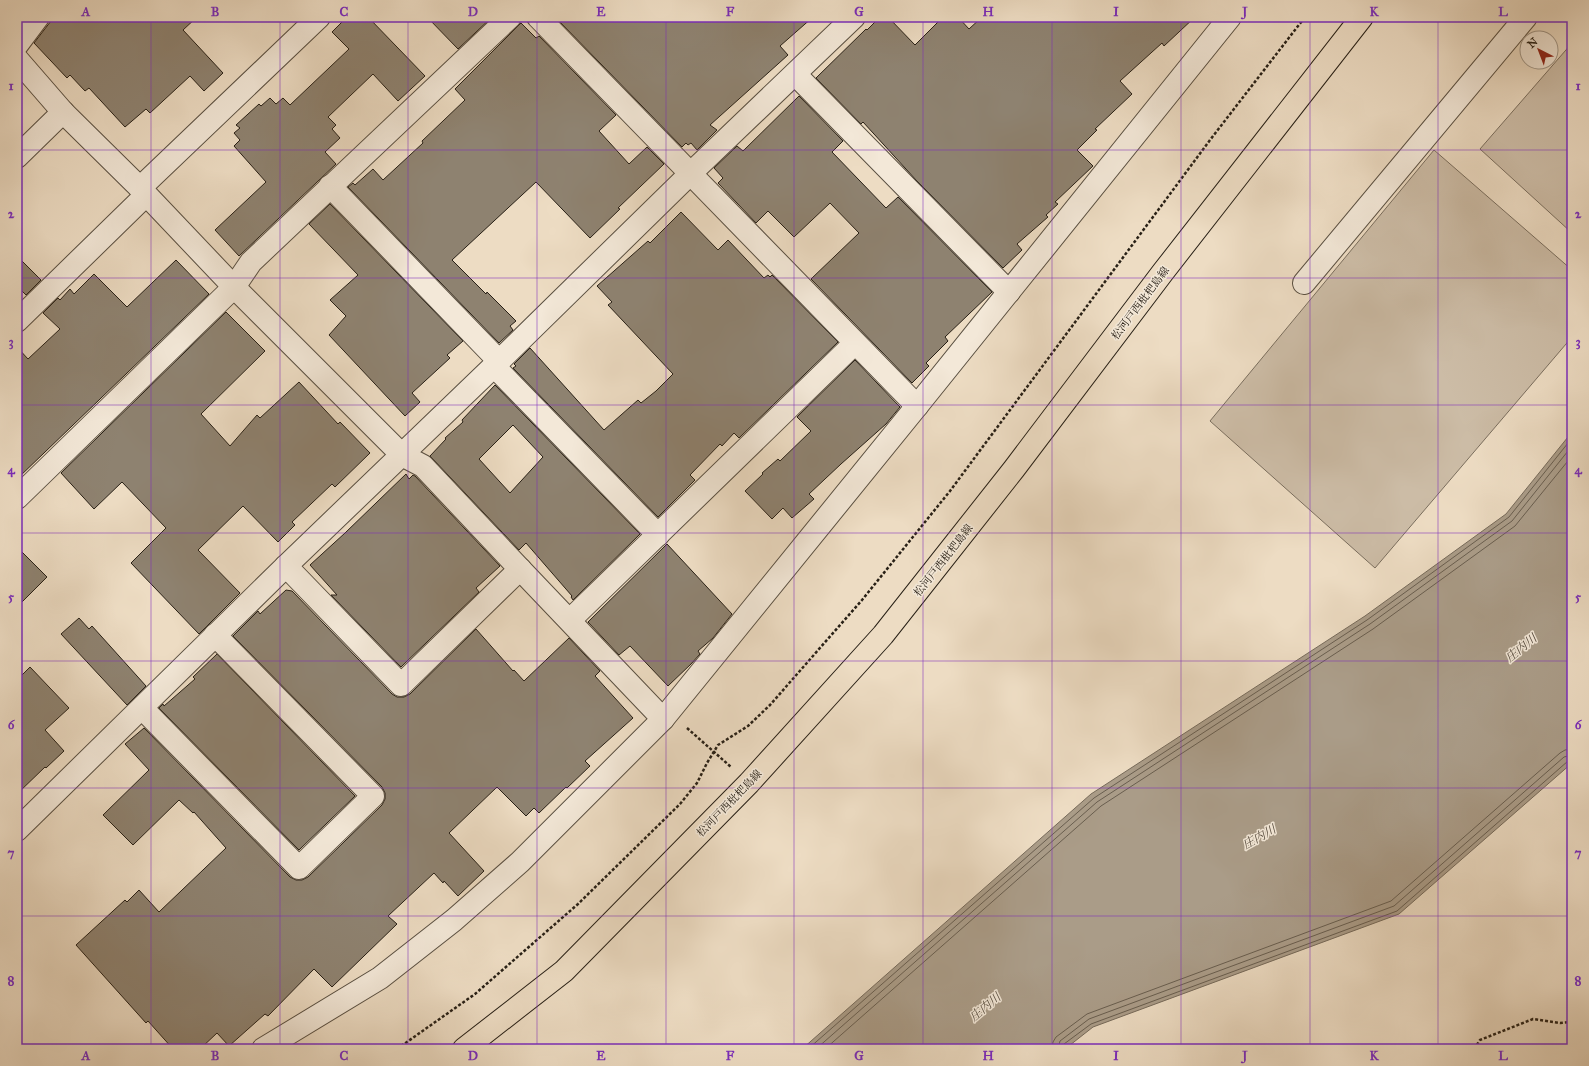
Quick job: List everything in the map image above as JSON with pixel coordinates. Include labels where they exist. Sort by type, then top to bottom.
[{"type":"main road","name":"松河戸西枇杷島線","points":[[464,1049],[564,971],[749,783],[888,629],[1014,469],[1162,272],[1362,17]]},
{"type":"street","points":[[17,45],[38,17]]},
{"type":"street","points":[[17,321],[143,192],[319,17]]},
{"type":"street","points":[[17,498],[234,287],[251,262],[510,17]]},
{"type":"street","points":[[538,17],[917,406]]},
{"type":"street","points":[[17,830],[286,566],[854,17]]},
{"type":"street","points":[[263,1049],[380,978],[454,920],[520,862],[666,716],[1230,17]]},
{"type":"street","points":[[1304,283],[1526,17]]},
{"type":"street","points":[[17,59],[63,112],[143,192],[234,287],[402,455],[423,466],[520,569],[666,716]]},
{"type":"street","points":[[795,74],[1009,292]]},
{"type":"street","points":[[17,157],[63,112]]},
{"type":"street","points":[[330,186],[658,535]]},
{"type":"street","points":[[570,620],[855,343]]},
{"type":"street","points":[[286,566],[401,685],[520,569]]},
{"type":"street","points":[[142,708],[299,868],[374,796],[215,635]]},
{"type":"path","points":[[398,1049],[475,994],[578,904],[680,804],[697,783],[718,745],[748,726],[770,705],[862,600],[950,491],[1210,140],[1305,17]]},
{"type":"path","points":[[666,716],[713,752],[749,783]]},
{"type":"path","points":[[1474,1049],[1480,1040],[1533,1019],[1560,1023],[1572,1022]]},
{"type":"shaded area","points":[[1572,43],[1572,233],[1480,149],[1549,70],[1559,70],[1559,58]]},
{"type":"shaded area","points":[[1434,150],[1572,270],[1572,337],[1375,568],[1210,421]]},
{"type":"water","name":"庄内川","points":[[1572,432],[1572,763],[1399,914],[1093,1027],[1065,1049],[802,1049],[1091,794],[1365,616],[1506,514]]},
{"type":"building","points":[[54,17],[197,17],[183,30],[223,73],[204,91],[190,76],[150,113],[146,109],[125,127],[89,88],[85,91],[70,75],[67,78],[34,43]]},
{"type":"building","points":[[347,17],[368,17],[425,76],[398,101],[373,74],[328,117],[336,125],[332,129],[340,138],[325,152],[336,164],[239,256],[215,230],[266,182],[234,146],[240,140],[234,133],[240,128],[236,125],[259,104],[261,106],[270,98],[276,104],[283,98],[290,105],[349,49],[332,32]]},
{"type":"building","points":[[427,17],[492,17],[458,49]]},
{"type":"building","points":[[560,17],[813,17],[780,46],[788,55],[710,125],[717,130],[697,150],[691,143],[688,145],[686,143],[682,147],[558,20]]},
{"type":"building","points":[[880,17],[888,17],[915,45],[943,17],[958,17],[969,29],[982,17],[1195,17],[1164,46],[1162,43],[1120,81],[1132,94],[1095,129],[1097,130],[1077,150],[1093,166],[1055,202],[1058,204],[1046,215],[1048,217],[1017,244],[1022,250],[1003,268],[916,180],[863,122],[861,124],[816,78]]},
{"type":"building","points":[[521,23],[536,38],[539,36],[616,115],[599,131],[629,164],[647,147],[664,164],[618,208],[620,209],[590,238],[536,182],[452,260],[516,321],[510,326],[513,330],[499,343],[348,187],[353,183],[355,185],[373,169],[383,180],[423,143],[422,141],[465,100],[455,89]]},
{"type":"building","points":[[799,96],[843,141],[832,152],[886,208],[898,197],[992,292],[945,337],[948,341],[926,363],[929,366],[912,383],[811,279],[859,233],[830,203],[794,237],[768,211],[756,223],[718,183],[723,178],[714,168],[737,146],[743,151]]},
{"type":"building","points":[[330,204],[463,341],[447,355],[450,358],[412,393],[420,402],[405,416],[329,335],[346,316],[330,300],[358,275],[309,224]]},
{"type":"building","points":[[681,212],[718,250],[728,240],[764,278],[768,275],[770,277],[772,275],[838,342],[739,438],[734,433],[722,446],[720,444],[690,475],[695,480],[658,517],[513,368],[516,366],[514,364],[530,348],[604,430],[638,400],[641,403],[656,391],[673,374],[608,305],[612,302],[597,286],[648,241],[650,243]]},
{"type":"building","points":[[17,256],[41,280],[26,295],[17,286]]},
{"type":"building","points":[[176,260],[209,294],[17,479],[17,347],[28,359],[60,329],[43,313],[58,298],[60,300],[70,289],[74,294],[94,274],[127,307]]},
{"type":"building","points":[[226,312],[265,351],[201,414],[230,446],[257,415],[260,418],[299,382],[338,424],[340,422],[370,453],[335,487],[332,484],[292,522],[295,525],[278,542],[243,506],[198,550],[240,593],[199,634],[131,563],[166,528],[122,482],[94,509],[61,473]]},
{"type":"building","points":[[855,360],[900,407],[886,424],[809,494],[814,499],[792,518],[783,508],[772,519],[745,491],[763,474],[762,473],[778,459],[780,461],[811,431],[797,417]]},
{"type":"building","points":[[495,385],[640,534],[573,600],[571,597],[572,596],[526,543],[519,550],[430,456],[446,439],[445,438],[463,422],[462,420]],"holes":[[[513,425],[543,457],[510,493],[479,459]]]},
{"type":"building","points":[[406,474],[409,479],[413,475],[415,476],[500,566],[476,588],[479,592],[401,667],[331,595],[337,595],[310,565]]},
{"type":"building","points":[[667,544],[732,614],[713,638],[698,651],[700,654],[668,686],[630,646],[619,655],[588,622]]},
{"type":"building","points":[[17,547],[47,577],[17,607]]},
{"type":"building","points":[[286,590],[292,591],[392,694],[397,697],[404,697],[410,694],[476,629],[513,671],[514,670],[524,681],[569,638],[600,671],[595,676],[633,718],[585,761],[590,766],[539,813],[534,808],[526,816],[497,787],[449,833],[484,871],[458,896],[434,873],[388,916],[397,924],[332,987],[314,969],[268,1016],[265,1014],[229,1046],[217,1033],[200,1049],[173,1049],[148,1021],[146,1023],[76,945],[125,900],[127,902],[139,890],[159,912],[226,848],[194,812],[193,813],[179,800],[133,845],[103,815],[149,770],[125,744],[144,728],[290,877],[296,880],[302,880],[308,877],[382,805],[385,799],[385,793],[382,787],[233,636],[258,611],[260,614]]},
{"type":"building","points":[[79,618],[89,629],[92,626],[146,686],[127,705],[61,634]]},
{"type":"building","points":[[217,654],[355,796],[299,850],[159,708],[163,704],[164,706],[195,679],[193,677]]},
{"type":"building","points":[[30,667],[69,708],[45,730],[64,751],[17,794],[17,680]]}]
